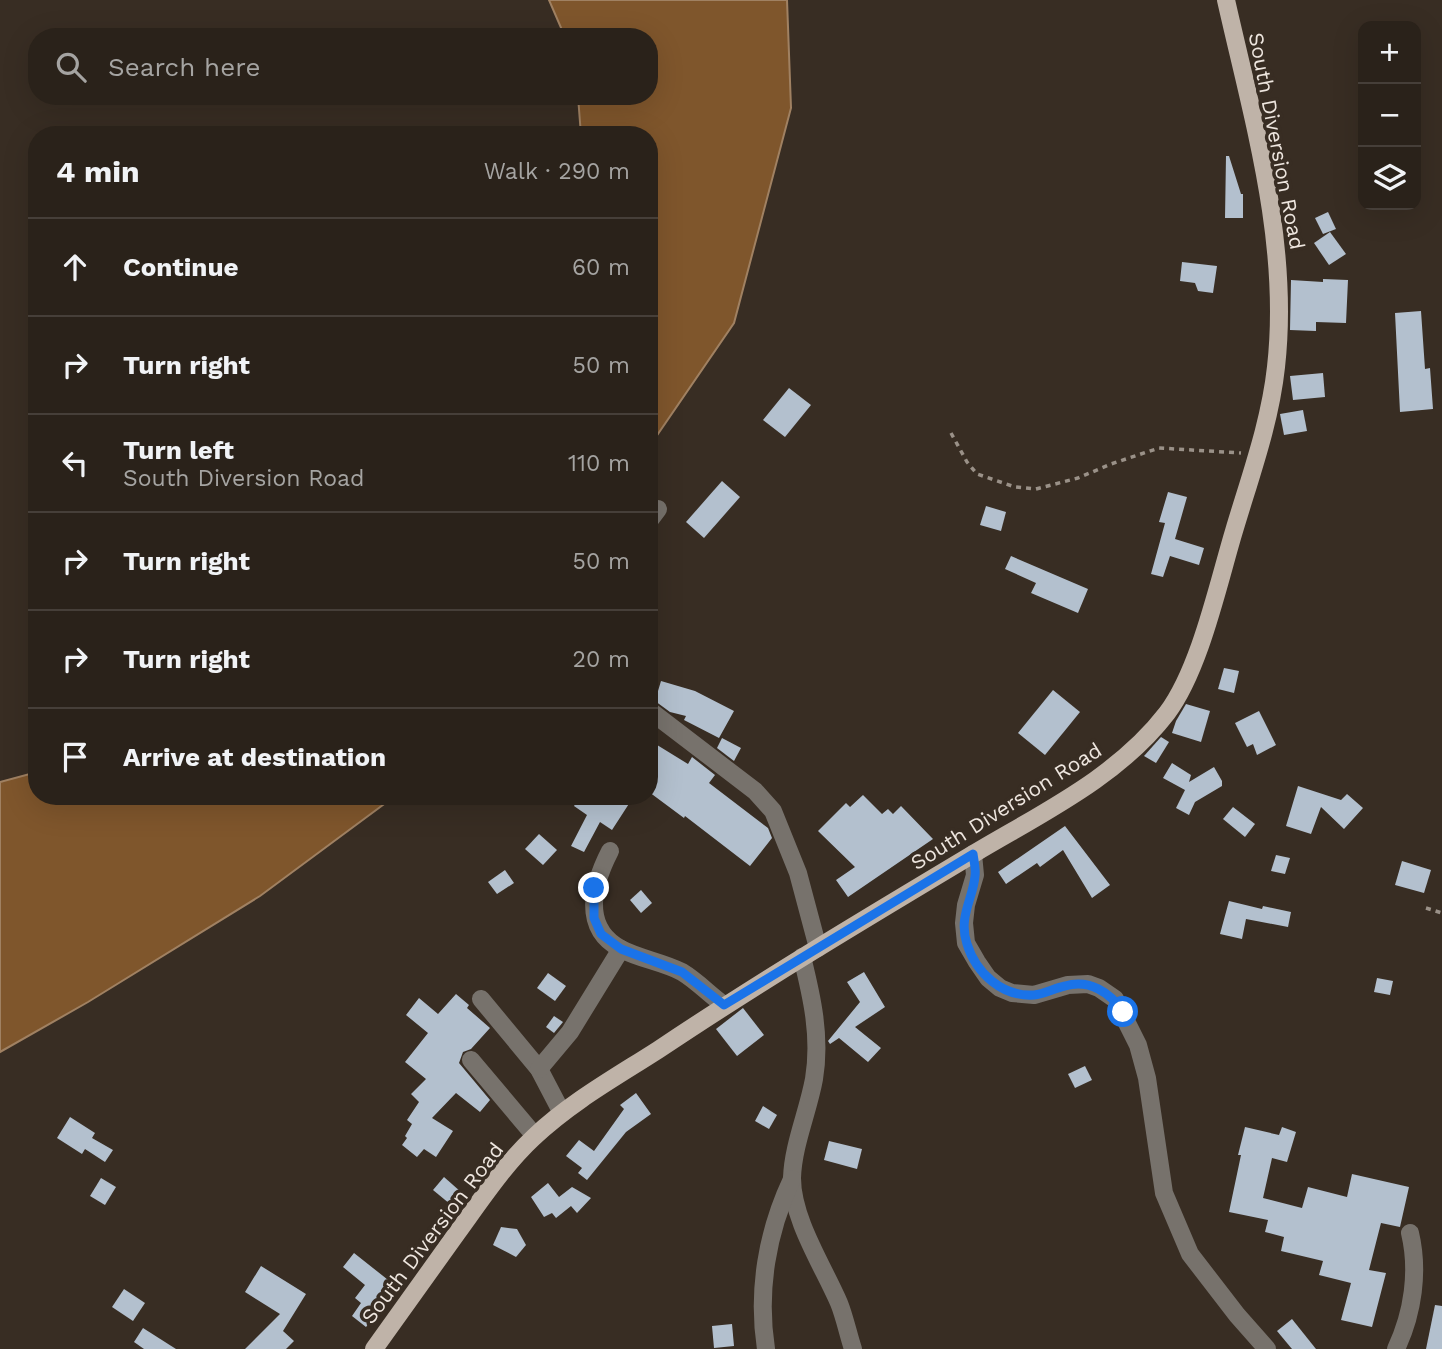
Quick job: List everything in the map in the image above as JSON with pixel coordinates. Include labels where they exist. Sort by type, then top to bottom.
[{"type":"main road","name":"South Diversion Road","points":[[374,1349],[504,1168],[562,1113],[724,1005],[1059,804],[1116,765],[1145,740],[1170,709],[1189,674],[1257,454],[1276,371],[1280,318],[1277,248],[1266,179],[1226,0]]},
{"type":"street","points":[[658,717],[755,791],[773,811],[798,873],[810,952],[817,1058],[792,1178],[775,1221],[762,1289],[762,1323],[766,1349]]},
{"type":"street","points":[[610,851],[594,888],[594,918],[601,934],[621,949],[682,972],[724,1005]]},
{"type":"street","points":[[973,854],[975,875],[964,923],[967,943],[977,962],[1000,989],[1012,993],[1034,995],[1068,985],[1088,984],[1115,999],[1138,1045],[1147,1078],[1164,1193],[1190,1254],[1267,1349]]},
{"type":"street","points":[[539,1069],[576,1023],[621,949]]},
{"type":"street","points":[[481,999],[539,1069],[562,1113]]},
{"type":"street","points":[[471,1060],[535,1136]]},
{"type":"street","points":[[792,1178],[799,1213],[840,1306],[853,1349]]},
{"type":"street","points":[[1396,1349],[1413,1294],[1415,1255],[1410,1233]]},
{"type":"path","points":[[951,433],[977,474],[1015,487],[1037,489],[1078,478],[1159,448],[1257,454]]},
{"type":"path","points":[[1426,908],[1442,913]]},
{"type":"shaded area","points":[[549,0],[787,0],[791,108],[734,323],[658,434],[658,126],[580,126],[579,105],[658,105],[658,28],[561,28]]},
{"type":"shaded area","points":[[28,774],[28,805],[383,805],[260,896],[88,1002],[0,1052],[0,782]]},
{"type":"building","points":[[1226,156],[1229,156],[1243,194],[1243,218],[1225,218]]},
{"type":"building","points":[[1328,212],[1336,229],[1323,234],[1315,218]]},
{"type":"building","points":[[1330,232],[1346,254],[1329,265],[1314,243]]},
{"type":"building","points":[[1182,262],[1217,266],[1213,293],[1198,291],[1195,283],[1180,281]]},
{"type":"building","points":[[1323,279],[1348,280],[1346,323],[1316,322],[1316,331],[1290,330],[1291,280],[1323,282]]},
{"type":"building","points":[[1421,311],[1425,369],[1430,368],[1433,409],[1400,412],[1395,313]]},
{"type":"building","points":[[1323,373],[1325,397],[1293,400],[1290,376]]},
{"type":"building","points":[[789,388],[811,405],[785,437],[763,420]]},
{"type":"building","points":[[1303,410],[1307,431],[1284,435],[1280,414]]},
{"type":"building","points":[[722,481],[740,497],[704,538],[686,522]]},
{"type":"building","points":[[1168,492],[1187,497],[1175,539],[1204,548],[1199,565],[1170,556],[1163,577],[1151,574],[1165,523],[1159,522]]},
{"type":"building","points":[[986,506],[1006,512],[1001,531],[980,525]]},
{"type":"building","points":[[1011,556],[1088,589],[1078,613],[1031,593],[1036,583],[1005,569]]},
{"type":"building","points":[[1224,668],[1239,671],[1234,693],[1218,689]]},
{"type":"building","points":[[661,681],[695,691],[734,711],[719,738],[684,720],[686,716],[670,712],[658,703]]},
{"type":"building","points":[[1053,690],[1080,712],[1045,755],[1018,733]]},
{"type":"building","points":[[1186,704],[1210,711],[1201,742],[1172,733]]},
{"type":"building","points":[[1259,711],[1276,745],[1257,755],[1253,744],[1247,747],[1235,723]]},
{"type":"building","points":[[1161,737],[1169,742],[1156,763],[1144,756]]},
{"type":"building","points":[[722,738],[741,748],[734,761],[717,748]]},
{"type":"building","points":[[658,746],[688,764],[692,757],[715,775],[709,783],[768,828],[772,838],[750,866],[685,816],[684,818],[658,799]]},
{"type":"building","points":[[1172,763],[1191,775],[1189,782],[1214,767],[1222,786],[1195,802],[1189,815],[1176,808],[1185,790],[1163,778]]},
{"type":"building","points":[[1298,786],[1341,800],[1347,794],[1363,808],[1344,829],[1321,807],[1311,834],[1286,826]]},
{"type":"building","points":[[863,795],[882,814],[888,809],[893,814],[901,806],[933,839],[848,897],[836,880],[855,867],[818,831],[846,803],[850,807]]},
{"type":"building","points":[[628,805],[612,830],[600,822],[584,852],[571,846],[587,815],[574,806]]},
{"type":"building","points":[[1233,807],[1255,824],[1245,837],[1223,819]]},
{"type":"building","points":[[1065,826],[1110,885],[1092,898],[1063,850],[1040,867],[1037,863],[1006,884],[998,872]]},
{"type":"building","points":[[539,834],[557,850],[543,865],[525,849]]},
{"type":"building","points":[[1276,855],[1290,858],[1285,874],[1271,871]]},
{"type":"building","points":[[1402,861],[1431,870],[1424,893],[1395,885]]},
{"type":"building","points":[[505,870],[514,883],[497,894],[488,882]]},
{"type":"building","points":[[641,890],[652,903],[641,913],[630,900]]},
{"type":"building","points":[[1229,901],[1262,909],[1263,906],[1291,912],[1288,927],[1246,919],[1242,939],[1220,934]]},
{"type":"building","points":[[864,972],[885,1007],[855,1027],[881,1048],[868,1062],[839,1038],[830,1044],[828,1041],[860,1002],[847,982]]},
{"type":"building","points":[[548,973],[566,986],[555,1001],[537,988]]},
{"type":"building","points":[[1377,978],[1393,981],[1390,995],[1374,992]]},
{"type":"building","points":[[456,994],[469,1005],[467,1008],[490,1028],[471,1049],[463,1052],[459,1063],[490,1100],[480,1112],[456,1093],[432,1118],[453,1131],[436,1157],[424,1149],[417,1157],[402,1145],[412,1124],[407,1120],[419,1102],[411,1094],[426,1079],[405,1062],[428,1033],[406,1015],[419,998],[438,1014]]},
{"type":"building","points":[[743,1008],[764,1035],[737,1056],[716,1029]]},
{"type":"building","points":[[554,1016],[563,1022],[554,1033],[546,1027]]},
{"type":"building","points":[[1085,1066],[1092,1080],[1075,1088],[1068,1074]]},
{"type":"building","points":[[636,1093],[651,1114],[626,1132],[587,1180],[578,1173],[582,1168],[566,1156],[579,1140],[594,1151],[624,1109],[620,1105]]},
{"type":"building","points":[[763,1106],[777,1115],[769,1129],[755,1121]]},
{"type":"building","points":[[70,1117],[95,1133],[92,1138],[113,1150],[105,1162],[85,1149],[82,1154],[57,1138]]},
{"type":"building","points":[[1245,1127],[1279,1135],[1282,1127],[1296,1132],[1287,1162],[1272,1158],[1263,1198],[1302,1208],[1308,1187],[1347,1197],[1352,1174],[1409,1187],[1400,1227],[1381,1223],[1369,1270],[1386,1273],[1372,1327],[1341,1320],[1351,1283],[1319,1275],[1323,1261],[1281,1251],[1284,1237],[1265,1232],[1268,1220],[1229,1212]]},
{"type":"building","points":[[829,1141],[862,1149],[857,1169],[824,1160]]},
{"type":"building","points":[[444,1177],[461,1192],[450,1204],[433,1190]]},
{"type":"building","points":[[101,1178],[116,1187],[105,1205],[90,1196]]},
{"type":"building","points":[[548,1183],[559,1197],[572,1187],[591,1198],[577,1213],[571,1206],[556,1218],[552,1213],[544,1217],[531,1197]]},
{"type":"building","points":[[501,1227],[517,1229],[526,1245],[516,1257],[493,1245]]},
{"type":"building","points":[[354,1253],[397,1287],[366,1327],[352,1316],[361,1303],[355,1298],[365,1285],[343,1267]]},
{"type":"building","points":[[261,1266],[306,1294],[283,1331],[294,1341],[286,1349],[245,1349],[280,1314],[245,1292]]},
{"type":"building","points":[[124,1289],[145,1303],[133,1321],[112,1307]]},
{"type":"building","points":[[1435,1305],[1442,1306],[1442,1349],[1426,1349]]},
{"type":"building","points":[[1292,1319],[1316,1349],[1292,1349],[1277,1331]]},
{"type":"building","points":[[732,1324],[734,1346],[714,1348],[712,1326]]},
{"type":"building","points":[[143,1328],[176,1349],[144,1349],[134,1342]]},
{"type":"route","points":[[594,888],[594,918],[601,934],[621,949],[682,972],[724,1005],[973,854],[975,875],[964,923],[967,943],[988,978],[1000,989],[1034,995],[1068,985],[1088,984],[1115,999],[1123,1012]]}]
